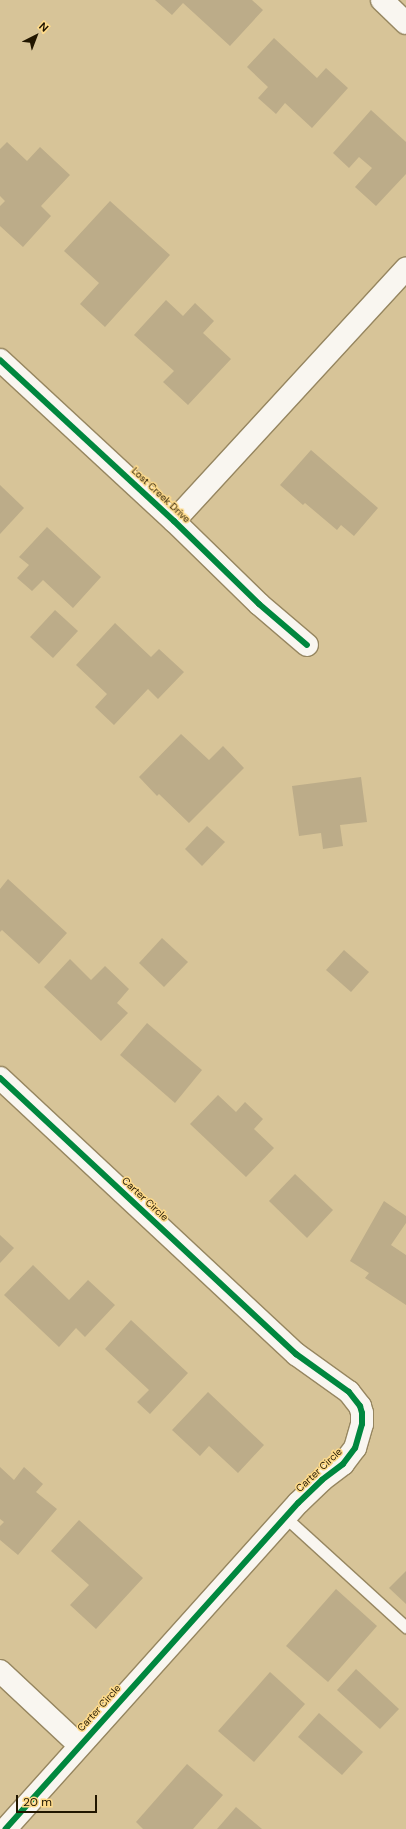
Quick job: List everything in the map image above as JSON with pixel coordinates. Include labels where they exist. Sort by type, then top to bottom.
[{"type":"street","points":[[382,0],[406,23]]},
{"type":"street","name":"Lost Creek Drive","points":[[174,520],[406,269]]},
{"type":"street","name":"Lost Creek Drive","points":[[0,360],[174,520],[259,604],[307,645]]},
{"type":"street","name":"Carter Circle","points":[[0,1078],[296,1354],[349,1392],[360,1406],[362,1413],[362,1424],[355,1448],[343,1464],[322,1480],[285,1517],[5,1829]]},
{"type":"street","points":[[0,1671],[79,1745]]},
{"type":"lane","points":[[285,1517],[406,1627]]},
{"type":"building","points":[[155,0],[252,0],[263,10],[230,46],[183,3],[172,15]]},
{"type":"building","points":[[274,38],[317,78],[326,68],[348,88],[312,128],[285,103],[276,114],[258,98],[268,87],[247,67]]},
{"type":"building","points":[[371,110],[406,142],[406,174],[376,206],[355,187],[372,168],[359,157],[349,168],[333,153]]},
{"type":"building","points":[[7,142],[27,161],[40,147],[70,175],[41,206],[51,216],[23,247],[0,226],[0,206],[5,201],[0,196],[0,149]]},
{"type":"building","points":[[110,201],[170,255],[105,327],[80,304],[99,283],[64,251]]},
{"type":"building","points":[[166,300],[183,316],[195,303],[214,321],[203,333],[231,359],[188,405],[163,382],[174,371],[134,335]]},
{"type":"building","points":[[311,450],[378,508],[354,536],[341,525],[337,530],[305,503],[303,505],[280,485]]},
{"type":"building","points":[[0,485],[24,508],[0,534]]},
{"type":"building","points":[[47,527],[101,577],[73,608],[43,580],[32,591],[17,578],[29,565],[19,557]]},
{"type":"building","points":[[55,610],[78,631],[53,658],[30,637]]},
{"type":"building","points":[[115,623],[151,657],[159,649],[184,672],[158,699],[148,689],[114,725],[95,707],[107,694],[76,665]]},
{"type":"building","points":[[181,734],[209,760],[223,746],[244,768],[189,823],[159,794],[157,796],[139,777]]},
{"type":"building","points":[[361,777],[367,822],[340,825],[343,846],[323,849],[321,833],[299,836],[292,786]]},
{"type":"building","points":[[207,826],[225,842],[202,866],[185,849]]},
{"type":"building","points":[[8,879],[67,933],[39,964],[2,930],[0,932],[0,889]]},
{"type":"building","points":[[162,938],[188,962],[164,987],[139,963]]},
{"type":"building","points":[[344,950],[369,972],[351,992],[326,970]]},
{"type":"building","points":[[70,959],[91,980],[105,966],[129,989],[117,1003],[128,1013],[101,1041],[44,987]]},
{"type":"building","points":[[147,1023],[202,1070],[175,1103],[120,1055]]},
{"type":"building","points":[[218,1095],[236,1112],[245,1102],[263,1119],[254,1129],[274,1148],[246,1177],[190,1124]]},
{"type":"building","points":[[295,1174],[333,1210],[307,1238],[269,1201]]},
{"type":"building","points":[[384,1201],[406,1216],[406,1223],[391,1245],[406,1255],[406,1305],[365,1278],[369,1273],[350,1261]]},
{"type":"building","points":[[0,1235],[14,1248],[0,1263]]},
{"type":"building","points":[[33,1265],[69,1300],[88,1280],[115,1305],[85,1337],[76,1328],[59,1347],[4,1295]]},
{"type":"building","points":[[131,1320],[188,1373],[150,1414],[137,1402],[149,1390],[105,1349]]},
{"type":"building","points":[[208,1392],[264,1445],[238,1473],[209,1446],[200,1456],[172,1430]]},
{"type":"building","points":[[0,1467],[14,1480],[24,1467],[43,1484],[36,1492],[57,1509],[18,1555],[0,1540],[0,1526],[4,1522],[0,1519]]},
{"type":"building","points":[[79,1520],[143,1578],[96,1629],[70,1605],[89,1585],[51,1551]]},
{"type":"building","points":[[406,1571],[406,1604],[389,1588]]},
{"type":"building","points":[[336,1589],[377,1626],[328,1682],[286,1646]]},
{"type":"building","points":[[356,1669],[399,1709],[380,1729],[337,1690]]},
{"type":"building","points":[[270,1672],[305,1704],[254,1762],[218,1731]]},
{"type":"building","points":[[319,1713],[363,1752],[342,1775],[298,1737]]},
{"type":"building","points":[[187,1764],[223,1795],[193,1829],[143,1829],[136,1822]]},
{"type":"building","points":[[236,1807],[262,1829],[217,1829]]},
{"type":"cycle path","points":[[0,360],[174,521],[259,604],[307,645]]},
{"type":"cycle path","points":[[0,1078],[296,1354],[349,1392],[360,1406],[362,1413],[362,1424],[355,1448],[343,1464],[322,1480],[298,1503],[5,1829]]}]
